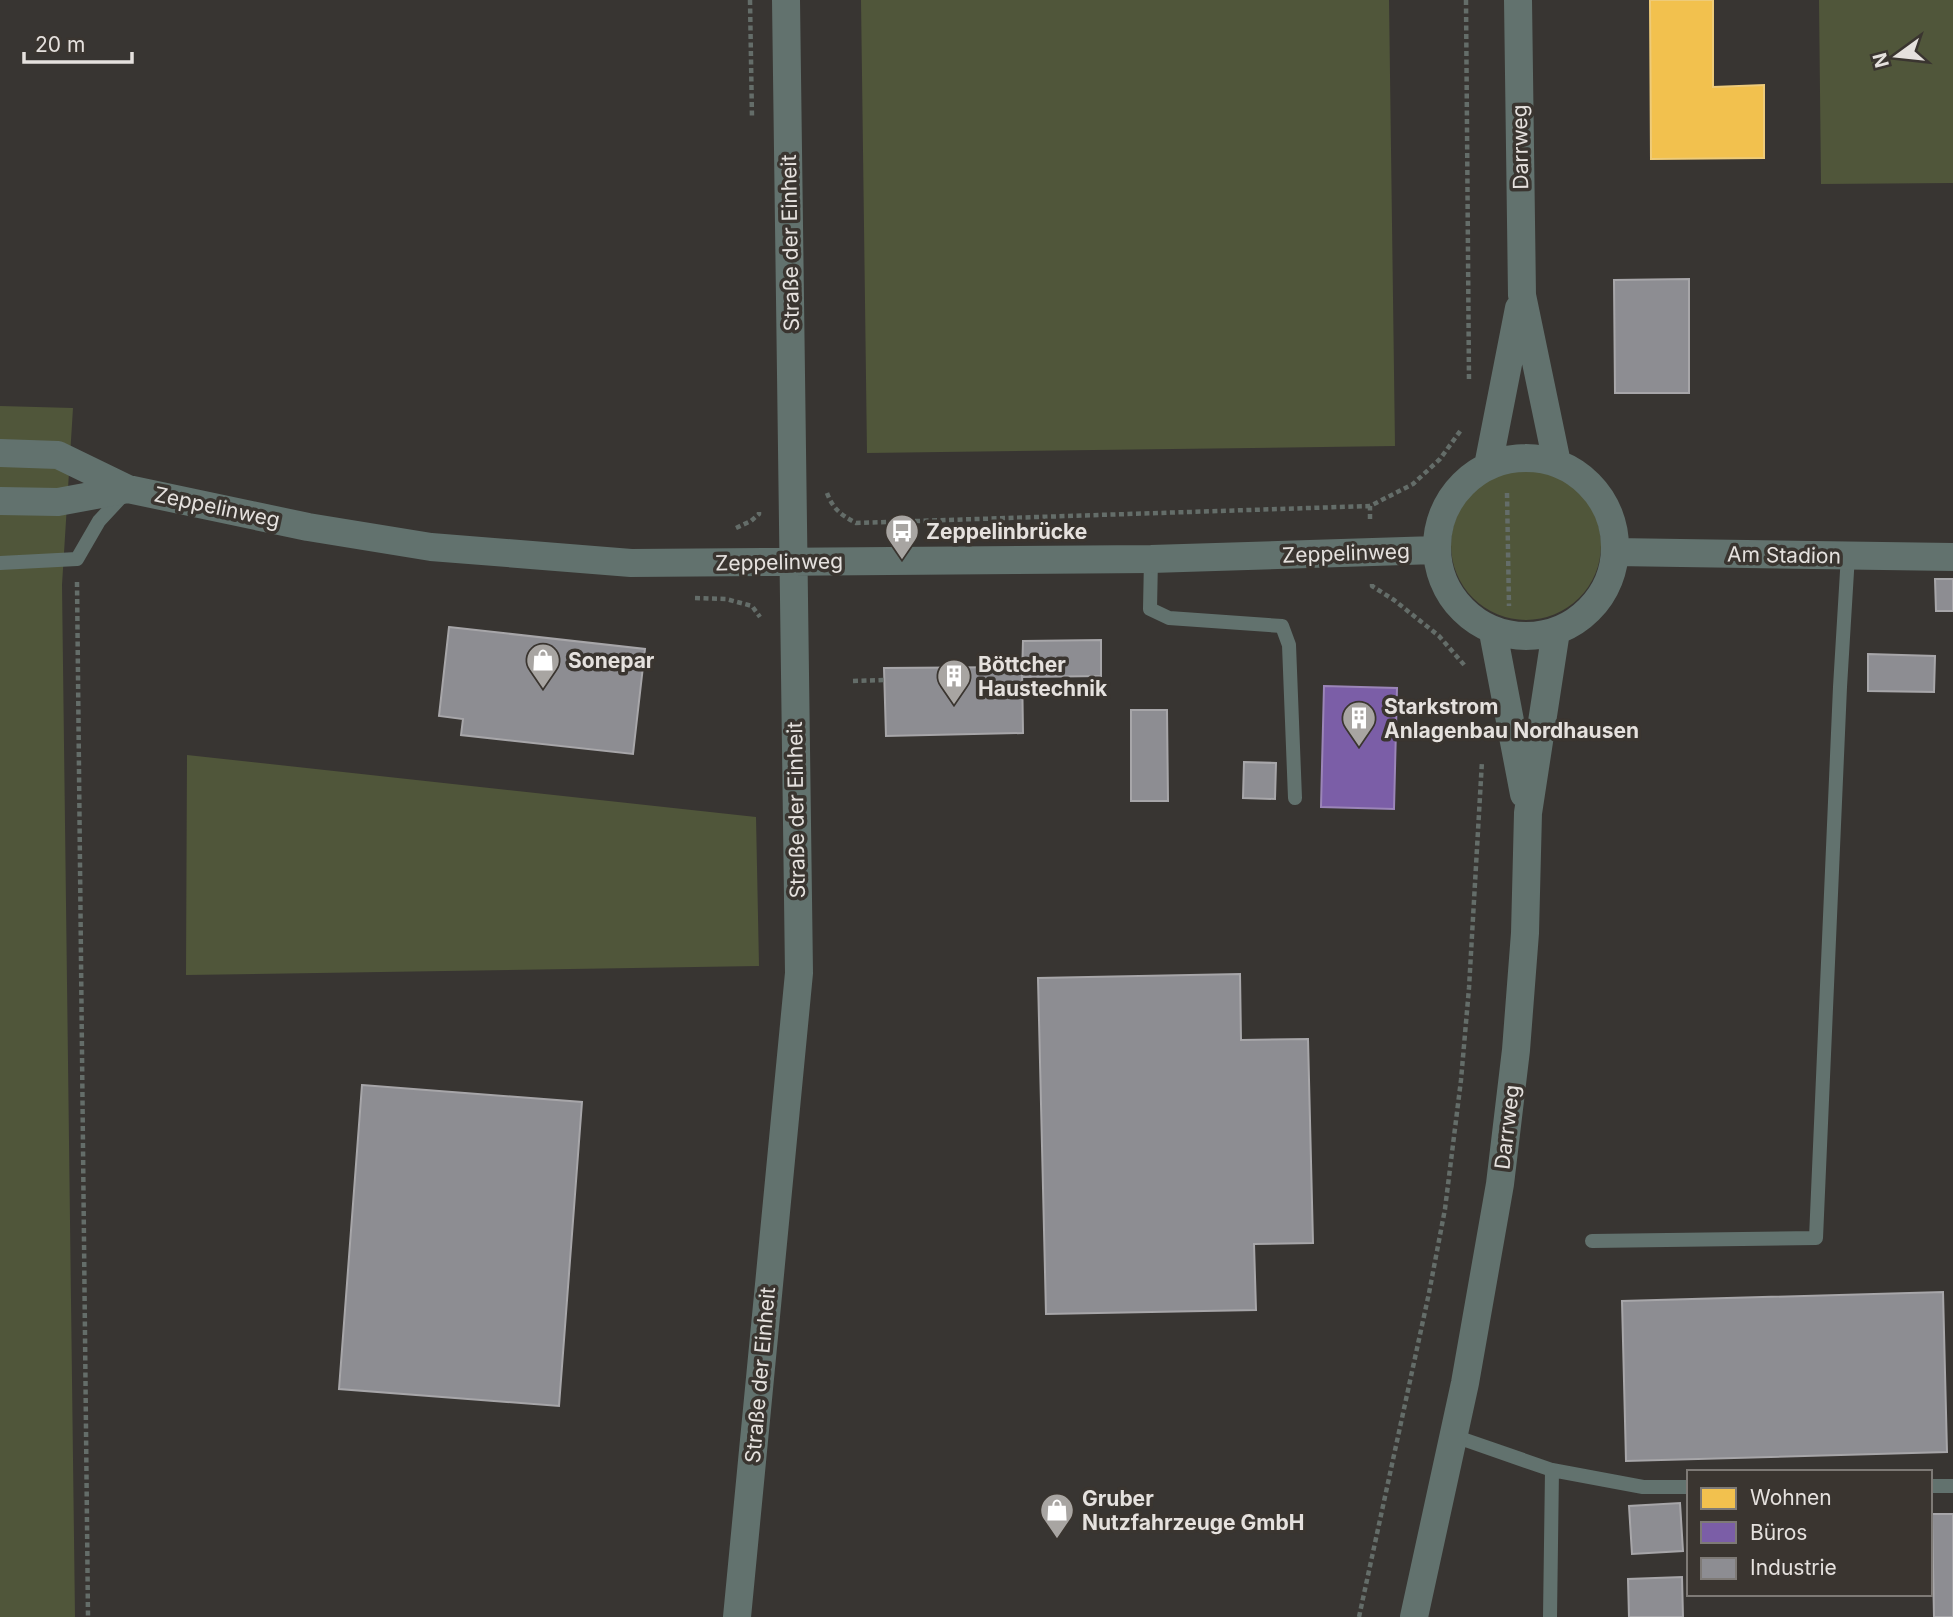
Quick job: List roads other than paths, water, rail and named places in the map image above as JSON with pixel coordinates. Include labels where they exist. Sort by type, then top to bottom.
[{"type":"street","name":"Straße der Einheit","points":[[737,1617],[799,973],[786,0]]},
{"type":"street","name":"Darrweg","points":[[1497,463],[1522,295],[1518,0]]},
{"type":"street","name":"Darrweg","points":[[1522,295],[1556,463]]},
{"type":"street","name":"Zeppelinweg","points":[[0,453],[58,455],[128,489],[308,527],[431,547],[631,563],[1150,559],[1436,550]]},
{"type":"street","points":[[1534,458],[1556,463],[1581,477],[1600,498],[1612,524],[1615,552],[1610,578],[1597,601],[1579,619],[1556,631],[1536,637],[1501,634],[1476,622],[1456,603],[1442,578],[1436,550],[1439,524],[1450,500],[1466,480],[1497,463],[1534,458]]},
{"type":"street","name":"Zeppelinweg","points":[[0,501],[58,502],[128,489]]},
{"type":"street","name":"Am Stadion","points":[[1615,552],[1953,557]]},
{"type":"street","name":"Darrweg","points":[[1414,1617],[1465,1383],[1500,1184],[1525,933],[1528,814],[1556,631]]},
{"type":"street","name":"Darrweg","points":[[1501,634],[1528,814]]},
{"type":"lane","name":"Zeppelinweg","points":[[0,563],[77,559],[99,521],[128,489]]},
{"type":"lane","points":[[1592,1241],[1816,1238],[1847,555]]},
{"type":"lane","points":[[1150,559],[1150,610],[1170,618],[1282,626],[1289,645],[1295,798]]},
{"type":"lane","points":[[1454,1436],[1552,1470],[1643,1488],[1687,1487]]},
{"type":"lane","points":[[1550,1617],[1552,1470]]},
{"type":"lane","points":[[1932,1486],[1953,1486]]},
{"type":"place","name":"Zeppelinbrücke","points":[[902,561]]},
{"type":"place","name":"Sonepar","points":[[543,690]]},
{"type":"place","name":"Böttcher Haustechnik","points":[[954,706]]},
{"type":"place","name":"Starkstrom Anlagenbau Nordhausen","points":[[1359,748]]},
{"type":"place","name":"Gruber Nutzfahrzeuge GmbH","points":[[1057,1540]]}]
